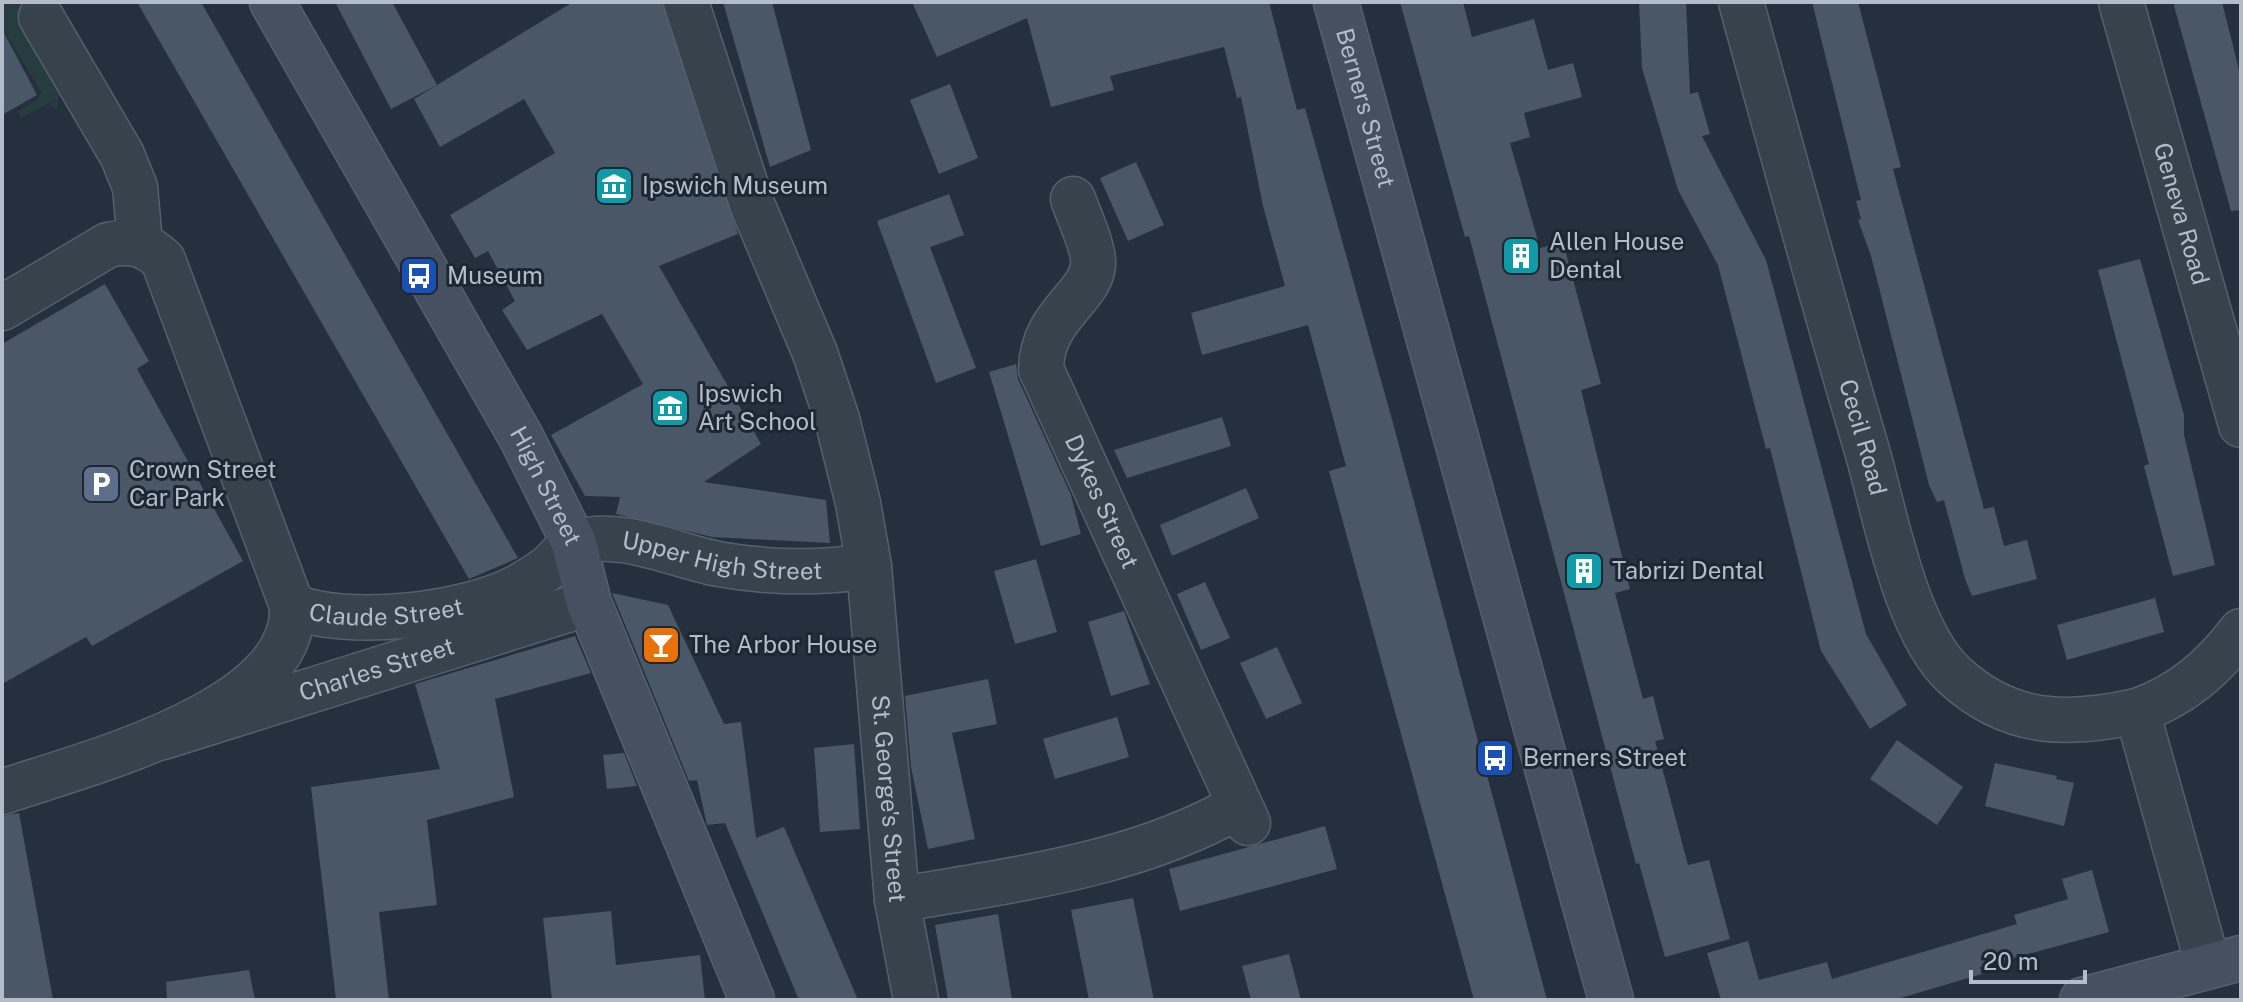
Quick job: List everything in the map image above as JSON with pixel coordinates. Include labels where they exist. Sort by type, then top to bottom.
[{"type":"street","name":"High Street","points":[[272,2],[521,437],[574,543],[589,603],[752,1000]]},
{"type":"street","name":"St. George's Street","points":[[686,2],[736,162],[815,353],[837,419],[869,566],[897,900],[916,1000]]},
{"type":"street","name":"Berners Street","points":[[1336,2],[1611,1000]]},
{"type":"street","name":"Cecil Road","points":[[1741,2],[1824,304],[1909,593],[1932,648],[1954,675],[2002,707],[2073,723],[2137,711]]},
{"type":"street","name":"Geneva Road","points":[[2121,2],[2241,425]]},
{"type":"street","points":[[2,308],[108,245],[140,244],[135,187],[122,155],[41,17]]},
{"type":"street","name":"Dykes Street","points":[[897,900],[1088,866],[1244,814],[1041,369],[1049,329],[1088,279],[1094,263],[1073,199]]},
{"type":"street","name":"Claude Street","points":[[140,244],[150,248],[163,260],[292,606],[322,615],[392,615],[483,601],[533,578],[574,543]]},
{"type":"street","name":"Upper High Street","points":[[574,543],[625,541],[720,564],[787,573],[822,573],[869,566]]},
{"type":"street","name":"Charles Street","points":[[2,792],[163,737],[589,603]]},
{"type":"street","name":"Charles Street","points":[[163,737],[245,689],[266,671],[293,624],[292,606]]},
{"type":"street","points":[[2082,1000],[2225,962],[2137,711],[2185,689],[2210,667],[2241,631]]},
{"type":"green space","points":[[2,2],[20,2],[26,30],[56,81],[59,95],[57,110],[49,103],[21,118],[18,111],[37,100],[41,92],[2,27]]},
{"type":"building","points":[[137,2],[201,2],[518,558],[469,579]]},
{"type":"building","points":[[335,2],[392,2],[437,85],[391,109]]},
{"type":"building","points":[[573,2],[662,2],[738,234],[659,266],[761,444],[704,482],[826,500],[830,543],[712,537],[616,514],[620,497],[585,496],[551,435],[643,384],[602,314],[527,350],[502,310],[515,301],[488,251],[475,258],[450,215],[555,153],[524,99],[440,147],[414,99]]},
{"type":"building","points":[[723,2],[772,2],[811,150],[770,167]]},
{"type":"building","points":[[912,2],[1269,2],[1297,110],[1305,108],[1393,423],[1547,1000],[1474,1000],[1329,471],[1346,466],[1308,325],[1202,355],[1191,313],[1285,286],[1263,206],[1241,97],[1237,98],[1224,47],[1110,76],[1114,90],[1051,107],[1027,18],[937,57]]},
{"type":"building","points":[[1400,2],[1463,2],[1472,37],[1534,19],[1548,70],[1573,63],[1582,97],[1524,113],[1530,137],[1510,143],[1540,248],[1563,242],[1601,384],[1581,390],[1630,589],[1615,593],[1643,699],[1653,696],[1664,739],[1655,741],[1688,865],[1709,860],[1730,939],[1665,957],[1639,863],[1636,864],[1469,236],[1465,237]]},
{"type":"building","points":[[1639,2],[1686,2],[1690,94],[1698,92],[1710,134],[1702,136],[1766,260],[1866,634],[1907,705],[1870,729],[1821,651],[1770,448],[1766,449],[1718,265],[1678,190],[1642,68]]},
{"type":"building","points":[[1812,2],[1858,2],[1901,167],[1893,169],[1984,509],[1994,507],[2004,546],[2027,540],[2037,579],[1972,596],[1965,579],[1944,500],[1937,502],[1929,485],[1871,256],[1858,220],[1861,219],[1856,201],[1861,200]]},
{"type":"building","points":[[2173,2],[2222,2],[2241,78],[2241,210],[2231,211]]},
{"type":"building","points":[[2,29],[37,95],[2,115]]},
{"type":"building","points":[[950,84],[978,158],[939,174],[910,100]]},
{"type":"building","points":[[1136,162],[1164,225],[1128,241],[1100,178]]},
{"type":"building","points":[[949,194],[964,235],[930,247],[976,368],[936,383],[877,221]]},
{"type":"building","points":[[2140,259],[2184,415],[2184,435],[2215,565],[2173,576],[2144,466],[2149,464],[2098,270]]},
{"type":"building","name":"Crown Street Car Park","points":[[105,284],[149,361],[137,369],[243,561],[92,646],[86,637],[2,684],[2,344]]},
{"type":"building","points":[[1016,364],[1018,379],[1071,495],[1081,534],[1041,546],[989,372]]},
{"type":"building","points":[[1222,417],[1231,446],[1127,478],[1114,450]]},
{"type":"building","points":[[1246,488],[1259,518],[1172,556],[1160,525]]},
{"type":"building","points":[[1036,559],[1057,632],[1015,644],[994,571]]},
{"type":"building","points":[[1205,582],[1230,638],[1201,650],[1177,594]]},
{"type":"building","points":[[612,593],[668,605],[724,724],[741,722],[756,838],[784,827],[858,1000],[799,1000],[725,823],[707,825],[697,780],[689,781]]},
{"type":"building","points":[[2155,598],[2164,632],[2067,660],[2057,625]]},
{"type":"building","points":[[1124,611],[1150,684],[1111,696],[1088,622]]},
{"type":"building","points":[[575,636],[591,673],[495,699],[514,797],[427,820],[437,905],[379,912],[389,1000],[336,1000],[311,787],[440,769],[415,684]]},
{"type":"building","points":[[1277,647],[1302,703],[1266,719],[1240,663]]},
{"type":"building","points":[[988,679],[997,724],[952,733],[975,839],[928,849],[911,767],[905,696]]},
{"type":"building","points":[[1117,717],[1129,757],[1055,779],[1043,739]]},
{"type":"building","points":[[1897,740],[1963,787],[1937,825],[1870,779]]},
{"type":"building","points":[[854,744],[860,829],[820,832],[814,748]]},
{"type":"building","points":[[624,753],[637,786],[607,789],[603,755]]},
{"type":"building","points":[[1995,763],[2057,776],[2056,779],[2074,783],[2064,826],[1985,806]]},
{"type":"building","points":[[19,813],[53,1000],[2,1000],[2,816]]},
{"type":"building","points":[[1325,826],[1337,869],[1180,911],[1169,869]]},
{"type":"building","points":[[2092,870],[2109,932],[1980,967],[1982,974],[1894,1000],[1721,1000],[1707,953],[1748,941],[1759,980],[1827,962],[1832,979],[2017,924],[2014,915],[2068,899],[2062,879]]},
{"type":"building","points":[[1133,898],[1154,1000],[1089,1000],[1071,910]]},
{"type":"building","points":[[611,911],[616,965],[700,955],[705,1000],[552,1000],[543,918]]},
{"type":"building","points":[[998,914],[1012,1000],[948,1000],[935,925]]},
{"type":"building","points":[[1289,954],[1301,1000],[1251,1000],[1242,966]]},
{"type":"building","points":[[249,970],[255,1000],[167,1000],[166,982]]},
{"type":"place","name":"Ipswich Museum","points":[[614,186]]},
{"type":"place","name":"Allen House Dental","points":[[1521,256]]},
{"type":"place","name":"Museum","points":[[419,276]]},
{"type":"place","name":"Ipswich Art School","points":[[670,408]]},
{"type":"place","name":"Crown Street Car Park","points":[[101,484]]},
{"type":"place","name":"Tabrizi Dental","points":[[1584,571]]},
{"type":"place","name":"The Arbor House","points":[[661,645]]},
{"type":"place","name":"Berners Street","points":[[1495,758]]}]
